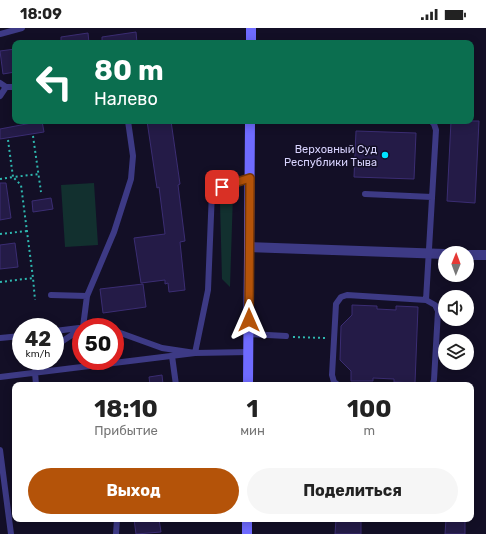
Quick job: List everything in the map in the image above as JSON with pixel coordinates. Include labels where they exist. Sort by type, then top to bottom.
[{"type":"main road","points":[[251,28],[251,40]]},
{"type":"main road","points":[[248,382],[250,124]]},
{"type":"main road","points":[[247,522],[247,534]]},
{"type":"street","points":[[249,246],[438,254]]},
{"type":"street","points":[[474,255],[486,255]]},
{"type":"lane","points":[[0,34],[22,28]]},
{"type":"lane","points":[[0,84],[6,87],[12,87]]},
{"type":"lane","points":[[0,96],[6,87]]},
{"type":"lane","points":[[84,318],[88,296],[114,232],[131,179],[133,156],[128,124]]},
{"type":"lane","points":[[426,300],[436,130],[434,124]]},
{"type":"lane","points":[[195,353],[208,290],[212,191],[250,178]]},
{"type":"lane","points":[[366,194],[432,198]]},
{"type":"lane","points":[[51,295],[88,296]]},
{"type":"lane","points":[[335,382],[332,379],[336,304],[338,299],[343,296],[426,300],[436,304],[438,311],[433,382]]},
{"type":"lane","points":[[124,334],[162,348],[195,353]]},
{"type":"lane","points":[[249,334],[286,336]]},
{"type":"lane","points":[[0,338],[12,337]]},
{"type":"lane","points":[[0,377],[195,353],[249,352]]},
{"type":"lane","points":[[172,356],[176,382]]},
{"type":"lane","points":[[35,372],[36,382]]},
{"type":"lane","points":[[0,450],[11,534]]},
{"type":"lane","points":[[116,534],[117,522]]},
{"type":"path","points":[[34,136],[41,192]]},
{"type":"path","points":[[8,140],[13,177],[21,185],[35,300]]},
{"type":"path","points":[[0,179],[39,174]]},
{"type":"path","points":[[0,234],[27,231]]},
{"type":"path","points":[[0,282],[33,278]]},
{"type":"path","points":[[286,336],[334,339]]},
{"type":"green space","points":[[94,183],[98,245],[65,247],[61,185]]},
{"type":"green space","points":[[233,194],[230,287],[222,279],[220,203]]},
{"type":"building","points":[[136,32],[137,40],[102,40],[102,37]]},
{"type":"building","points":[[88,33],[89,40],[61,40],[61,37]]},
{"type":"building","points":[[12,49],[12,72],[3,74],[0,51]]},
{"type":"building","points":[[474,121],[479,121],[475,203],[447,201],[451,124],[474,124]]},
{"type":"building","points":[[26,124],[43,124],[44,132],[0,139],[0,129]]},
{"type":"building","points":[[147,124],[171,124],[180,184],[178,185],[185,241],[180,242],[185,290],[169,292],[168,283],[165,284],[165,280],[141,283],[134,238],[165,234],[159,187],[157,188]]},
{"type":"building","name":"Верховный Суд Республики Тыва","points":[[356,131],[416,133],[414,179],[354,177]]},
{"type":"building","points":[[0,183],[6,183],[11,218],[0,220]]},
{"type":"building","points":[[51,198],[53,209],[33,212],[32,201]]},
{"type":"building","points":[[15,243],[18,267],[0,269],[0,245]]},
{"type":"building","points":[[143,284],[146,307],[103,313],[100,289]]},
{"type":"building","points":[[352,305],[377,306],[377,309],[396,310],[396,306],[418,307],[415,382],[394,382],[394,379],[373,378],[373,381],[351,381],[351,371],[340,360],[341,326],[352,315]]},
{"type":"building","points":[[162,375],[163,382],[150,382],[149,377]]},
{"type":"building","points":[[134,522],[159,522],[161,532],[136,534]]},
{"type":"building","points":[[336,522],[361,522],[361,534],[335,534]]},
{"type":"building","points":[[446,522],[465,522],[465,534],[445,534]]},
{"type":"place","name":"Верховный Суд Республики Тыва","points":[[385,155]]},
{"type":"route","points":[[222,187],[250,178],[249,320]]}]
